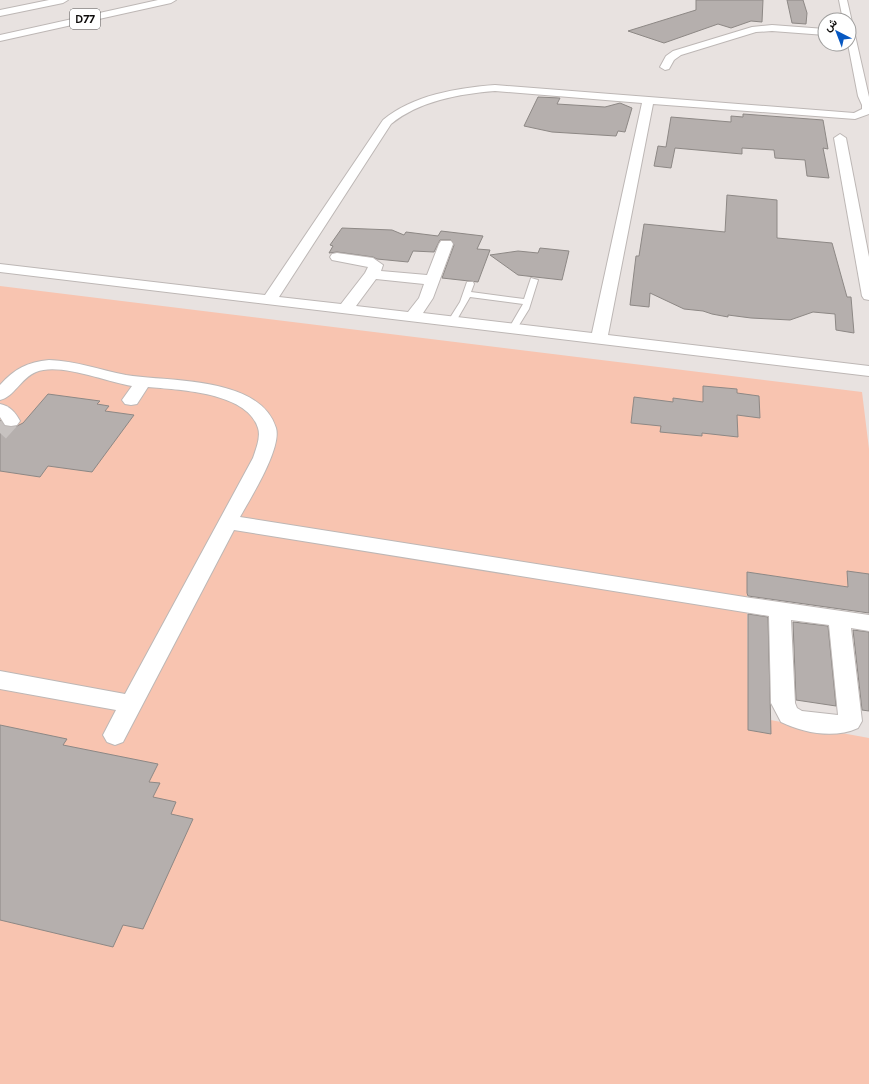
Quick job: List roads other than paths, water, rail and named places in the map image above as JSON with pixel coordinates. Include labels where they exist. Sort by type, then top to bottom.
[{"type":"main road","points":[[0,13],[63,0]]},
{"type":"main road","name":"D77","points":[[0,38],[171,0]]},
{"type":"street","points":[[843,0],[846,12]]},
{"type":"street","points":[[665,67],[670,58],[677,54],[755,29],[772,28],[817,31]]},
{"type":"street","points":[[270,299],[387,122],[400,111],[466,90],[495,88],[841,116],[860,115],[868,108],[863,96],[854,52]]},
{"type":"street","points":[[599,339],[648,100]]},
{"type":"street","points":[[840,138],[869,296]]},
{"type":"street","points":[[413,316],[426,298],[446,244]]},
{"type":"street","points":[[337,257],[372,261],[376,265],[372,274],[346,308]]},
{"type":"street","points":[[0,268],[838,366],[869,371]]},
{"type":"street","points":[[372,274],[432,280]]},
{"type":"street","points":[[838,366],[858,363],[869,359]]},
{"type":"street","points":[[0,394],[17,376],[25,370],[48,364],[143,382],[216,390],[234,396],[250,405],[261,416],[267,428],[267,443],[262,458],[115,735]]},
{"type":"street","points":[[131,400],[143,382]]},
{"type":"street","points":[[228,522],[869,623]]},
{"type":"street","points":[[780,610],[783,704],[789,714],[803,721],[839,725],[846,725],[850,721],[840,619]]},
{"type":"street","points":[[0,680],[132,704]]},
{"type":"lane","points":[[513,328],[527,302],[534,280]]},
{"type":"lane","points":[[452,321],[470,284]]},
{"type":"lane","points":[[466,294],[527,302]]},
{"type":"tunnel","points":[[0,433],[11,421]]}]
